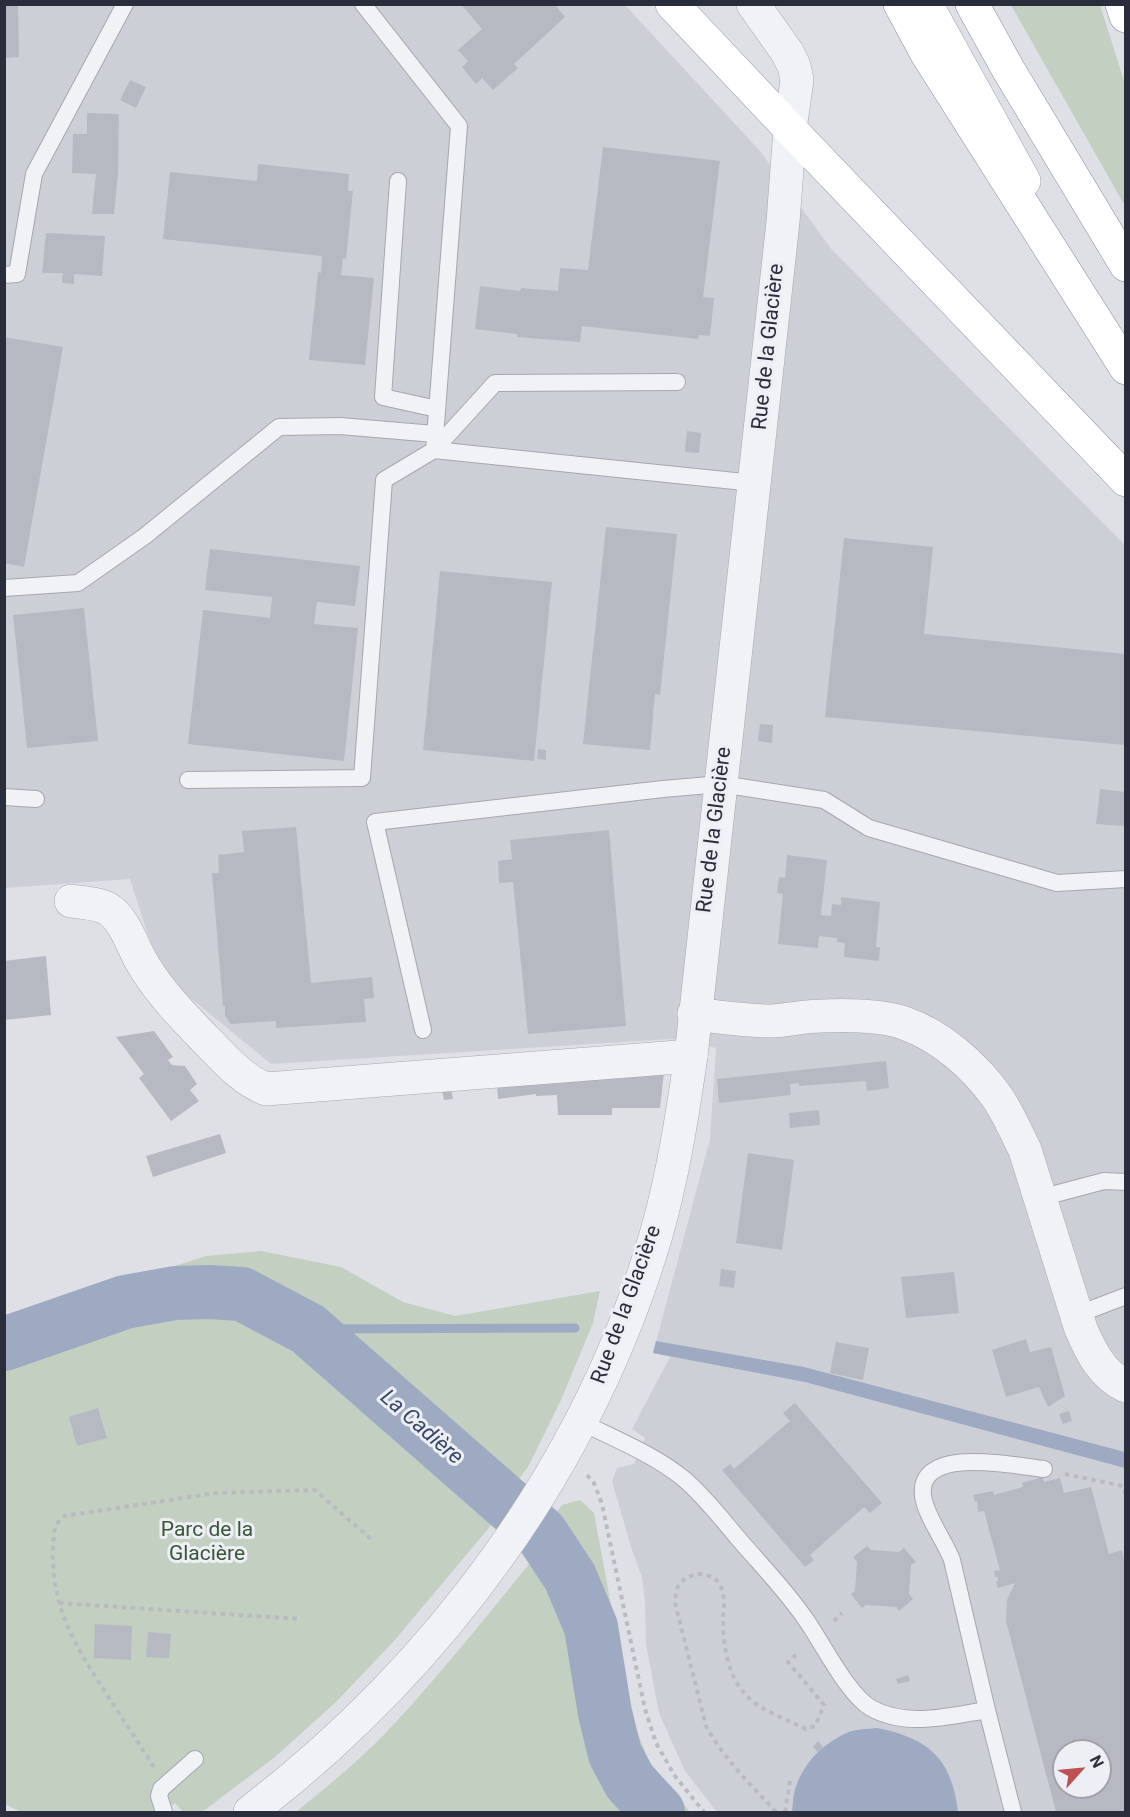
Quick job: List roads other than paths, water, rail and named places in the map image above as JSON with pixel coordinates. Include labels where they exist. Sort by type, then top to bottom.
[{"type":"main road","points":[[672,4],[1125,480]]},
{"type":"main road","points":[[900,4],[927,54],[1125,368]]},
{"type":"main road","points":[[926,4],[1125,363]]},
{"type":"main road","points":[[972,4],[1008,69],[1125,265]]},
{"type":"main road","points":[[1122,4],[1125,16]]},
{"type":"street","name":"Rue de la Glacière","points":[[250,1812],[367,1712],[428,1645],[514,1536],[536,1503],[581,1422],[628,1316],[656,1235],[676,1155],[691,1056],[797,80],[794,66],[787,52],[753,4]]},
{"type":"street","points":[[71,901],[98,905],[111,910],[128,935],[141,962],[167,1000],[238,1073],[253,1084],[266,1089],[691,1056]]},
{"type":"street","points":[[694,1014],[751,1021],[822,1016],[878,1018],[904,1023],[954,1052],[976,1072],[997,1097],[1025,1150],[1076,1315],[1088,1344],[1102,1368],[1115,1381],[1125,1386]]},
{"type":"lane","points":[[4,275],[17,274],[34,174],[124,4]]},
{"type":"lane","points":[[363,4],[459,126],[434,442]]},
{"type":"lane","points":[[398,181],[383,397],[437,409]]},
{"type":"lane","points":[[188,780],[362,778],[384,480],[434,442],[495,382],[677,382]]},
{"type":"lane","points":[[4,588],[78,584],[145,536],[279,427],[340,426],[434,442],[754,483]]},
{"type":"lane","points":[[423,1030],[375,822],[721,784],[824,800],[869,828],[1057,883],[1125,879]]},
{"type":"lane","points":[[4,797],[36,799]]},
{"type":"lane","points":[[1040,1198],[1104,1181],[1125,1182]]},
{"type":"lane","points":[[1076,1315],[1125,1296]]},
{"type":"lane","points":[[581,1422],[639,1451],[684,1479],[782,1589],[861,1700],[870,1707],[903,1719],[923,1720],[987,1710]]},
{"type":"lane","points":[[1013,1812],[952,1560],[926,1506],[923,1498],[924,1486],[929,1476],[938,1468],[951,1463],[966,1461],[1044,1469]]},
{"type":"lane","points":[[164,1812],[159,1796],[161,1789],[195,1759]]},
{"type":"water","points":[[656,1341],[804,1367],[1125,1452],[1125,1468],[805,1382],[653,1353]]},
{"type":"water","points":[[877,1728],[911,1738],[935,1754],[950,1778],[958,1812],[792,1812],[797,1784],[817,1753],[832,1741],[849,1732]]},
{"type":"waterway","name":"La Cadière","points":[[4,1344],[125,1302],[175,1293],[242,1294],[308,1329],[541,1533],[570,1577],[591,1627],[605,1713],[615,1754],[630,1782],[658,1812]]},
{"type":"waterway","points":[[308,1329],[575,1328]]},
{"type":"park label","name":"Parc de la Glacière","points":[[207,1543]]}]
